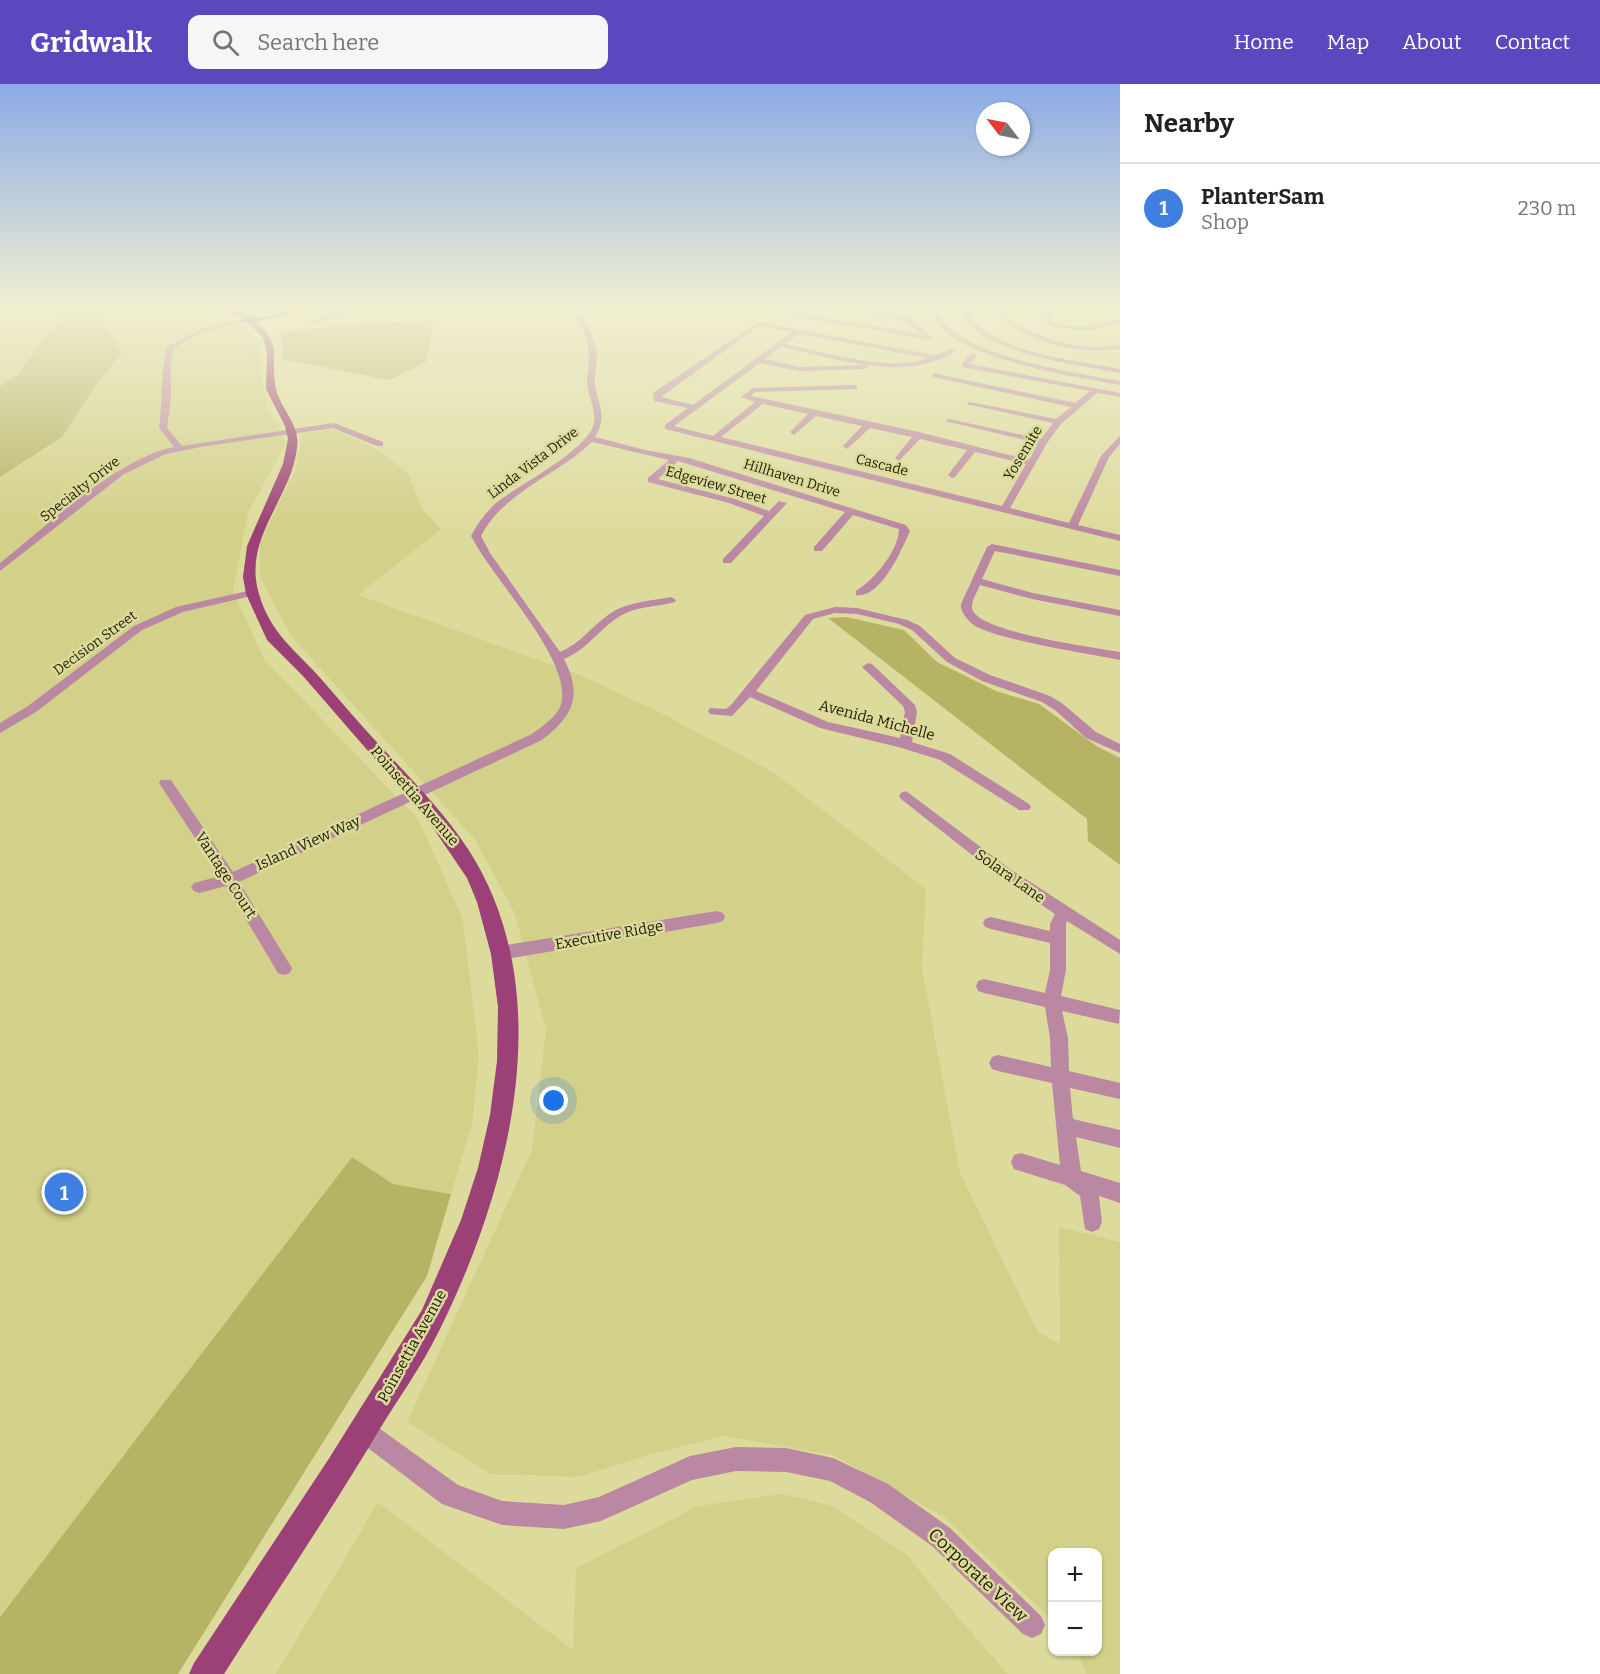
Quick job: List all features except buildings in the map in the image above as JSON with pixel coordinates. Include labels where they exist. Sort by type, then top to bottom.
[{"type":"main road","name":"Poinsettia Avenue","points":[[205,1674],[364,1431],[439,1302],[463,1250],[495,1150],[507,1070],[508,1009],[501,953],[486,901],[460,847],[283,646],[272,637],[256,608],[249,581],[249,555],[292,453],[291,432],[271,389],[271,379]]},
{"type":"street","points":[[167,379],[164,428],[178,448]]},
{"type":"street","name":"Linda Vista Drive","points":[[415,795],[537,737],[554,724],[564,711],[569,685],[557,657],[476,536],[487,518],[506,501],[591,439],[598,425],[591,379]]},
{"type":"street","points":[[676,379],[656,395],[657,399],[693,407],[731,379]]},
{"type":"street","points":[[843,379],[851,381]]},
{"type":"street","points":[[856,379],[753,390],[745,397],[867,426],[919,435]]},
{"type":"street","points":[[952,379],[1076,405]]},
{"type":"street","points":[[1039,379],[1120,395]]},
{"type":"street","points":[[1093,379],[1120,384]]},
{"type":"street","points":[[899,458],[919,435],[950,421],[982,387]]},
{"type":"street","name":"Yosemite","points":[[1005,509],[1043,442],[1058,422],[1095,390]]},
{"type":"street","points":[[715,438],[761,401]]},
{"type":"street","name":"Cascade","points":[[693,407],[668,427],[1120,538]]},
{"type":"street","points":[[794,432],[814,413]]},
{"type":"street","points":[[950,421],[1058,422]]},
{"type":"street","points":[[950,421],[1043,442]]},
{"type":"street","points":[[950,421],[973,448],[1032,462]]},
{"type":"street","name":"Specialty Drive","points":[[0,568],[121,472],[147,458],[178,448],[334,425],[380,444]]},
{"type":"street","points":[[847,446],[867,426]]},
{"type":"street","name":"Hillhaven Drive","points":[[591,439],[675,459],[722,485],[852,510],[899,525],[905,531],[887,567],[872,587],[860,593]]},
{"type":"street","points":[[1072,526],[1105,456],[1120,439]]},
{"type":"street","points":[[952,475],[973,448]]},
{"type":"street","name":"Edgeview Street","points":[[675,459],[651,480],[722,485],[771,515]]},
{"type":"street","points":[[727,561],[782,503]]},
{"type":"street","points":[[818,549],[852,510]]},
{"type":"street","points":[[1120,573],[992,547],[976,581],[966,610],[976,622],[986,627],[1120,656]]},
{"type":"street","points":[[976,581],[1032,596],[1120,613]]},
{"type":"street","name":"Decision Street","points":[[0,729],[32,709],[138,628],[180,609],[252,593]]},
{"type":"street","points":[[557,657],[580,648],[612,616],[634,607],[671,600]]},
{"type":"street","points":[[714,711],[728,713],[809,617],[836,610],[857,611],[903,622],[916,628],[951,660],[986,678],[1046,699],[1059,707],[1091,735],[1120,749]]},
{"type":"street","points":[[868,667],[909,705],[911,712],[904,744]]},
{"type":"street","name":"Avenida Michelle","points":[[748,692],[824,725],[904,744],[945,757],[1024,807]]},
{"type":"street","name":"Vantage Court","points":[[166,783],[240,895],[284,968]]},
{"type":"street","name":"Island View Way","points":[[199,886],[229,880],[415,795]]},
{"type":"street","name":"Solara Lane","points":[[906,796],[999,869],[1120,948]]},
{"type":"street","points":[[1064,912],[1058,924],[1058,970],[1052,1002],[1059,1038],[1059,1076],[1072,1179],[1089,1191],[1092,1222]]},
{"type":"street","name":"Executive Ridge","points":[[501,953],[717,917]]},
{"type":"street","points":[[991,923],[1058,939]]},
{"type":"street","points":[[984,986],[1119,1017]]},
{"type":"street","points":[[998,1063],[1120,1091]]},
{"type":"street","points":[[1067,1126],[1120,1139]]},
{"type":"street","points":[[1021,1162],[1120,1193]]},
{"type":"street","name":"Corporate View","points":[[364,1431],[451,1495],[502,1513],[564,1517],[601,1509],[690,1468],[736,1459],[786,1460],[833,1470],[879,1493],[941,1537],[1032,1625]]},
{"type":"shaded area","points":[[0,379],[12,379],[0,386]]},
{"type":"shaded area","points":[[11,379],[101,379],[62,437],[0,477],[0,386]]},
{"type":"shaded area","points":[[101,379],[262,379],[268,409],[287,442],[248,513],[233,591],[264,659],[419,820],[463,920],[479,1056],[472,1125],[451,1194],[393,1184],[352,1157],[0,1617],[0,477],[62,437]]},
{"type":"shaded area","points":[[333,429],[377,449],[408,473],[423,510],[441,529],[358,595],[580,675],[657,711],[773,772],[926,889],[922,968],[960,1173],[1038,1332],[1060,1344],[1059,1227],[1120,1242],[1120,1674],[1086,1674],[1079,1656],[1102,1656],[1102,1548],[1048,1548],[1048,1616],[944,1517],[833,1455],[723,1436],[652,1454],[578,1477],[491,1474],[407,1422],[532,1150],[546,1030],[515,914],[476,841],[292,637],[260,578],[260,543],[295,470],[303,433]]},
{"type":"shaded area","points":[[846,617],[904,630],[937,662],[996,691],[1039,704],[1098,747],[1120,758],[1120,865],[1088,841],[1087,819],[828,618]]},
{"type":"shaded area","points":[[352,1157],[393,1184],[451,1194],[427,1276],[178,1674],[0,1674],[0,1617]]},
{"type":"shaded area","points":[[782,1494],[833,1506],[907,1555],[1008,1674],[276,1674],[378,1502],[573,1650],[576,1568],[698,1506]]},
{"type":"place","name":"PlanterSam","points":[[64,1192]]}]
